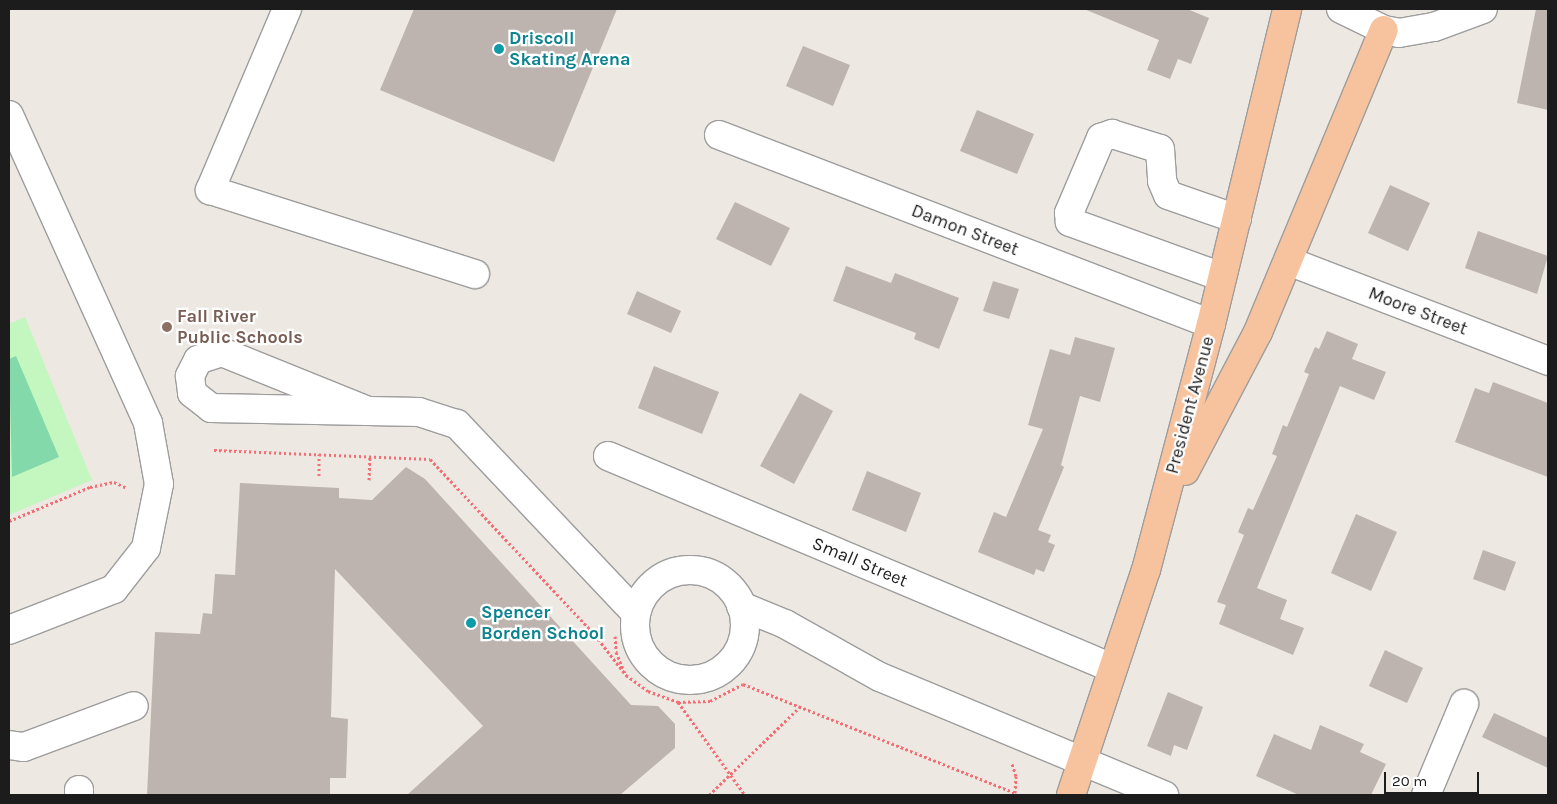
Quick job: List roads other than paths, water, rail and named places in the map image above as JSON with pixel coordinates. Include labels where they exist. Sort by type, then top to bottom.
[{"type":"main road","name":"President Avenue","points":[[1071,795],[1161,517],[1211,324],[1287,9]]},
{"type":"main road","points":[[1161,517],[1258,332],[1384,30]]},
{"type":"street","points":[[1341,9],[1384,30],[1414,32],[1483,9]]},
{"type":"street","points":[[286,10],[210,190],[475,274]]},
{"type":"street","points":[[9,115],[148,423],[159,484],[146,548],[114,589],[9,630]]},
{"type":"street","points":[[1222,277],[1070,222],[1069,213],[1101,138],[1112,134],[1160,149],[1162,181],[1168,195],[1237,219]]},
{"type":"street","name":"Damon Street","points":[[719,136],[1211,324]]},
{"type":"street","name":"Moore Street","points":[[1288,261],[1548,361]]},
{"type":"street","points":[[368,411],[222,352],[198,360],[190,376],[192,393],[211,408],[429,413],[457,424],[636,613]]},
{"type":"street","name":"Small Street","points":[[608,456],[1112,668]]},
{"type":"street","points":[[681,570],[717,577],[735,593],[741,606],[745,628],[738,652],[721,670],[698,679],[674,678],[653,665],[639,645],[636,613],[649,587],[681,570]]},
{"type":"street","points":[[741,606],[785,624],[880,677],[1164,795]]},
{"type":"street","points":[[1426,795],[1464,704]]},
{"type":"street","points":[[9,745],[24,747],[134,706]]},
{"type":"place","name":"Driscoll Skating Arena","points":[[499,49]]},
{"type":"place","name":"Fall River Public Schools","points":[[167,327]]},
{"type":"place","name":"Spencer Borden School","points":[[471,623]]}]
